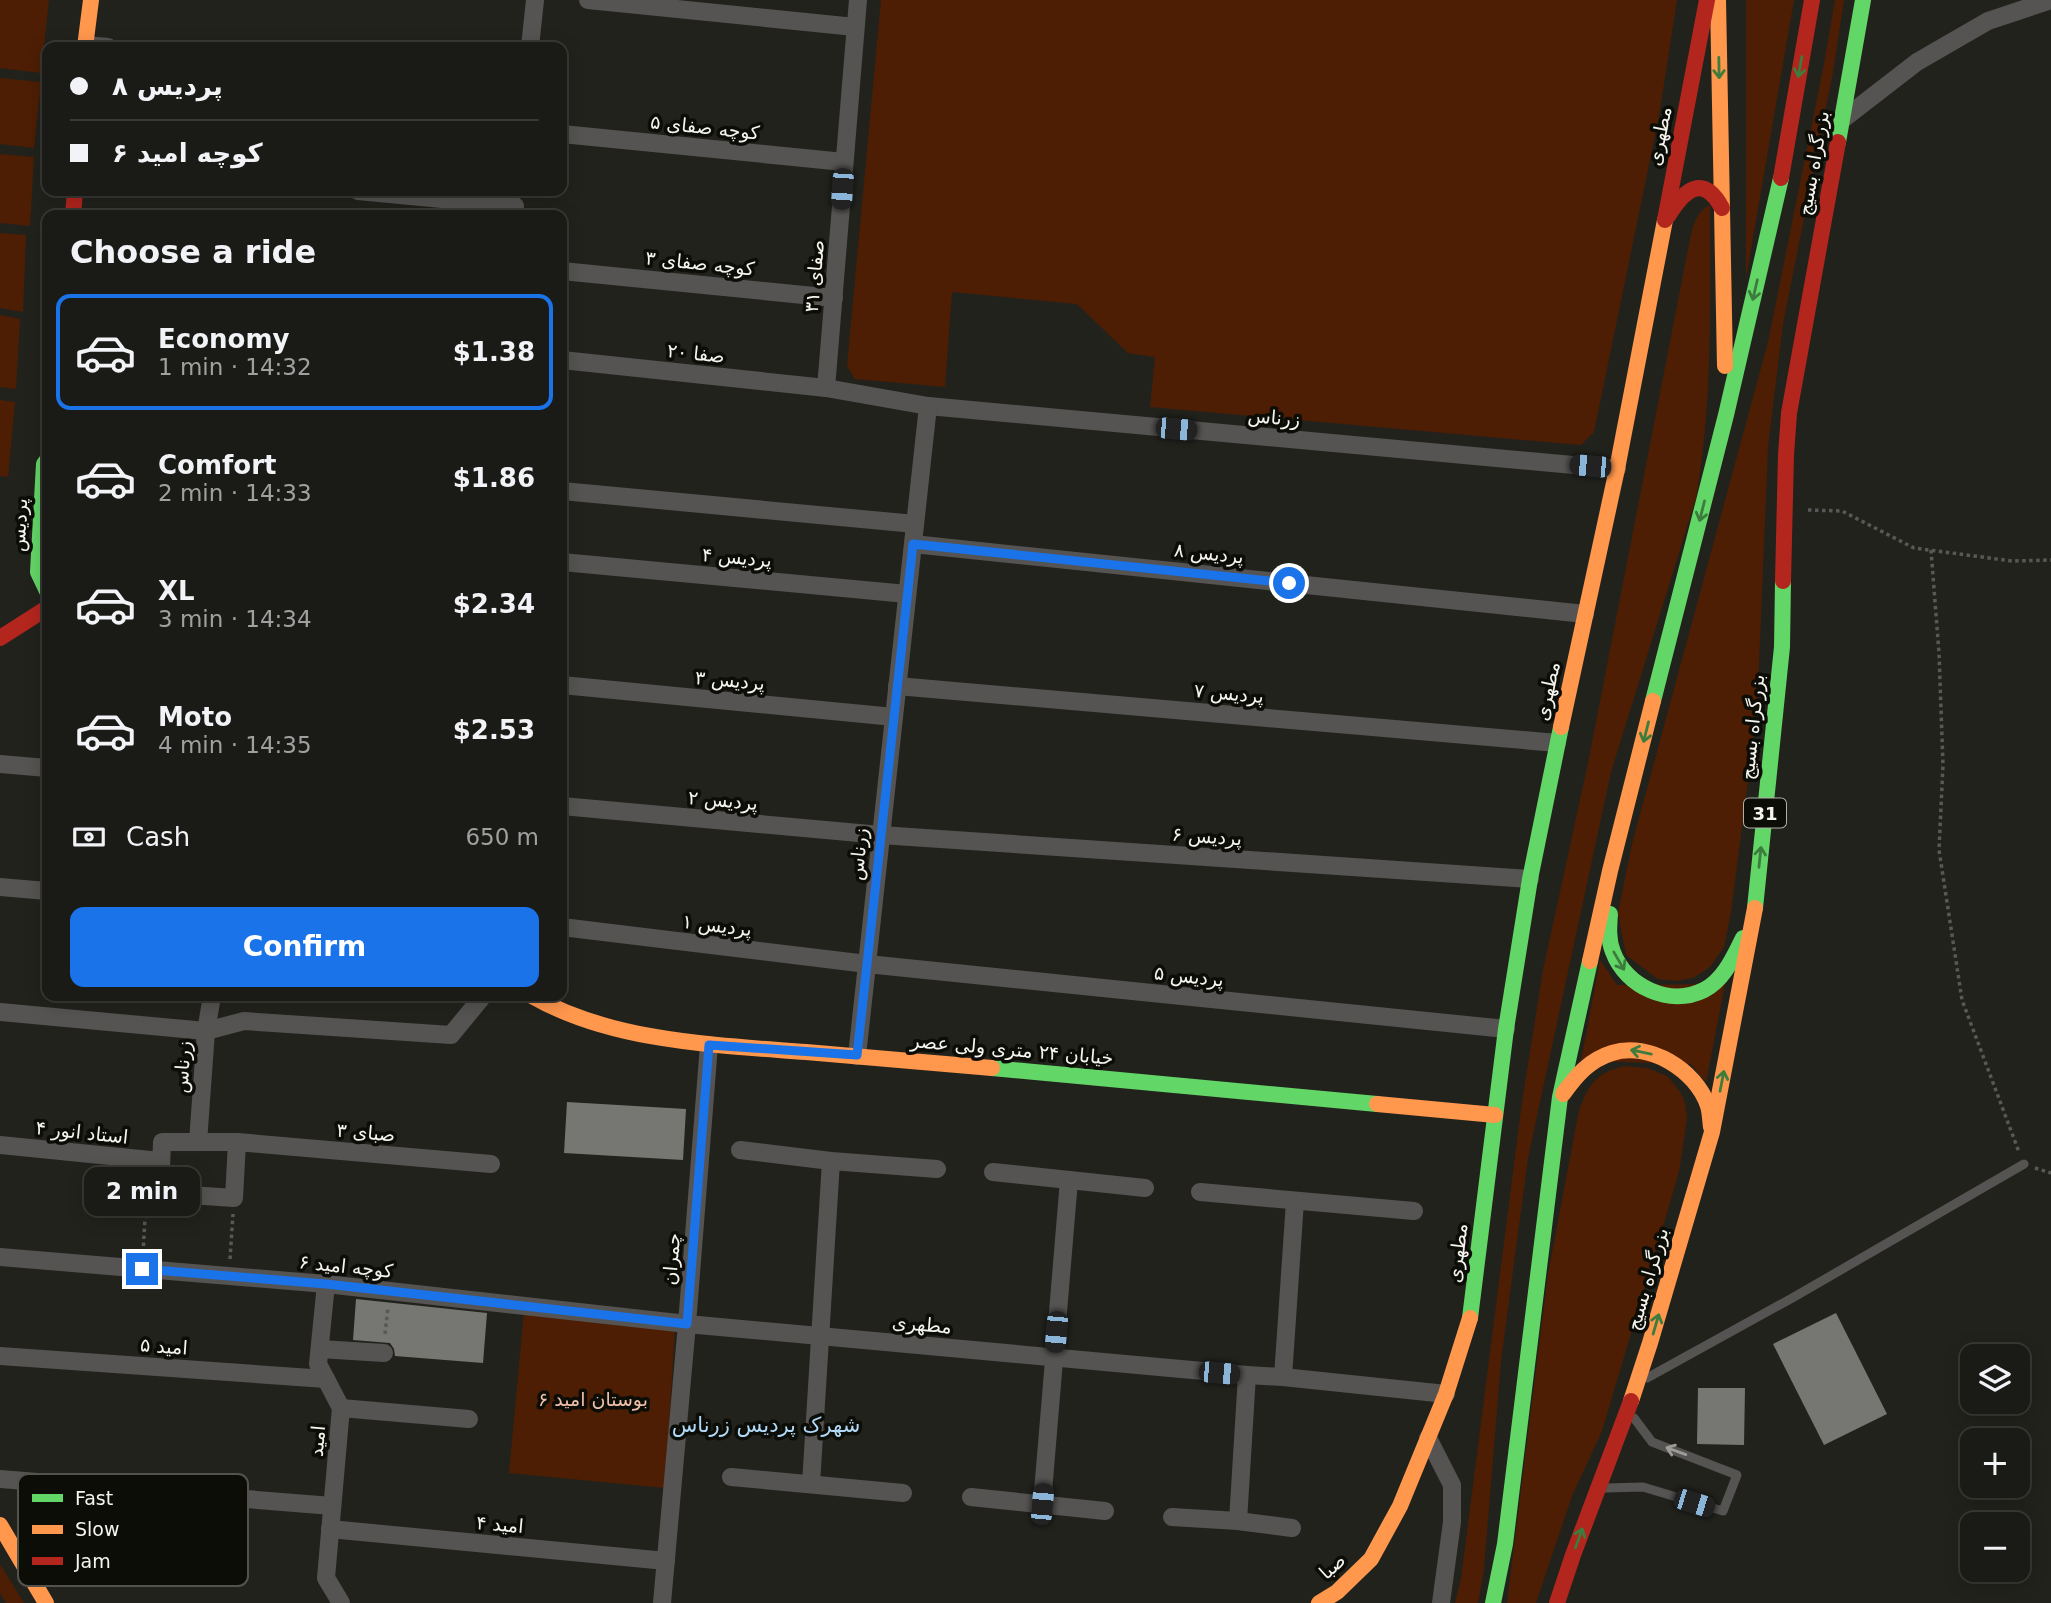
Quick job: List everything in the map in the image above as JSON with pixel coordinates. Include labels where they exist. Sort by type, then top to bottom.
[{"type":"main road","points":[[86,42],[91,0]]},
{"type":"main road","name":"مطهری","points":[[1371,1559],[1400,1506],[1446,1394],[1469,1326],[1506,1029],[1530,879],[1617,469],[1706,0]]},
{"type":"main road","points":[[1718,0],[1726,415]]},
{"type":"main road","name":"بزرگراه بسیج","points":[[1493,1603],[1505,1544],[1560,1097],[1610,871],[1726,415],[1782,174],[1812,0]]},
{"type":"main road","name":"بزرگراه بسیج","points":[[1557,1603],[1637,1384],[1712,1132],[1754,917],[1782,647],[1789,413],[1863,0]]},
{"type":"main road","points":[[1663,226],[1680,197],[1697,187],[1713,192],[1722,208]]},
{"type":"main road","name":"پردیس","points":[[42,500],[38,572],[42,580]]},
{"type":"main road","points":[[0,638],[42,611]]},
{"type":"main road","points":[[1610,871],[1609,939],[1615,957],[1628,977],[1644,988],[1662,995],[1683,995],[1703,990],[1712,984],[1725,970],[1754,917]]},
{"type":"main road","name":"خیابان ۲۴ متری ولی عصر","points":[[541,1001],[606,1026],[689,1043],[857,1055],[1495,1115]]},
{"type":"main road","points":[[1560,1097],[1586,1066],[1615,1051],[1629,1049],[1659,1056],[1690,1077],[1707,1102],[1712,1132]]},
{"type":"main road","points":[[0,1525],[18,1556]]},
{"type":"main road","name":"صبا","points":[[1320,1603],[1337,1592],[1371,1559]]},
{"type":"main road","points":[[36,1586],[46,1603]]},
{"type":"street","points":[[531,42],[535,0]]},
{"type":"street","points":[[588,0],[855,27]]},
{"type":"street","name":"صفای ۳۱","points":[[826,388],[858,0]]},
{"type":"street","points":[[1842,120],[1917,62],[1988,21],[2051,0]]},
{"type":"street","name":"کوچه صفای ۵","points":[[567,134],[845,162]]},
{"type":"street","points":[[418,196],[515,204]]},
{"type":"street","name":"کوچه صفای ۳","points":[[567,271],[834,298]]},
{"type":"street","name":"صفا ۲۰","points":[[567,361],[826,388]]},
{"type":"street","name":"زرناس","points":[[826,388],[928,406],[1617,469]]},
{"type":"street","name":"زرناس","points":[[857,1055],[928,406]]},
{"type":"street","points":[[567,491],[915,524]]},
{"type":"street","name":"پردیس ۸","points":[[913,544],[1585,614]]},
{"type":"street","name":"پردیس ۴","points":[[567,562],[907,594]]},
{"type":"street","name":"پردیس ۳","points":[[567,685],[894,717]]},
{"type":"street","name":"پردیس ۷","points":[[898,686],[1557,743]]},
{"type":"street","points":[[0,764],[42,768]]},
{"type":"street","name":"پردیس ۲","points":[[567,806],[881,835]]},
{"type":"street","name":"پردیس ۶","points":[[881,835],[1530,879]]},
{"type":"street","points":[[0,887],[42,891]]},
{"type":"street","name":"پردیس ۱","points":[[567,929],[867,964]]},
{"type":"street","name":"پردیس ۵","points":[[867,964],[1506,1029]]},
{"type":"street","name":"زرناس","points":[[198,1142],[206,1031],[211,1001]]},
{"type":"street","points":[[0,1012],[206,1031],[244,1021],[451,1035],[479,1001]]},
{"type":"street","name":"چمران","points":[[662,1603],[709,1045]]},
{"type":"street","points":[[162,1142],[237,1142],[234,1198],[160,1194],[162,1142]]},
{"type":"street","name":"صبای ۳","points":[[237,1142],[491,1164]]},
{"type":"street","name":"استاد انور ۴","points":[[0,1145],[160,1161]]},
{"type":"street","points":[[740,1150],[831,1161],[937,1169]]},
{"type":"street","points":[[811,1484],[831,1161]]},
{"type":"street","points":[[993,1172],[1145,1188]]},
{"type":"street","points":[[1042,1504],[1069,1180]]},
{"type":"street","points":[[1200,1192],[1414,1211]]},
{"type":"street","points":[[1283,1377],[1295,1201]]},
{"type":"street","name":"کوچه امید ۶","points":[[0,1257],[326,1284],[687,1324]]},
{"type":"street","name":"امید","points":[[326,1284],[318,1364],[341,1408],[326,1578],[341,1603]]},
{"type":"street","name":"مطهری","points":[[687,1324],[1446,1394]]},
{"type":"street","points":[[320,1349],[384,1353]]},
{"type":"street","name":"امید ۵","points":[[0,1356],[326,1378]]},
{"type":"street","points":[[1238,1521],[1247,1375]]},
{"type":"street","points":[[341,1408],[469,1419]]},
{"type":"street","points":[[1428,1438],[1452,1485],[1452,1521],[1441,1603]]},
{"type":"street","points":[[731,1477],[903,1493]]},
{"type":"street","points":[[0,1479],[18,1480]]},
{"type":"street","points":[[971,1497],[1105,1511]]},
{"type":"street","points":[[248,1499],[332,1506]]},
{"type":"street","points":[[1172,1517],[1292,1528]]},
{"type":"street","name":"امید ۴","points":[[330,1529],[666,1561]]},
{"type":"lane","points":[[1637,1384],[2024,1164]]},
{"type":"lane","points":[[1598,1488],[1643,1487],[1723,1511],[1737,1475],[1652,1442],[1628,1410]]},
{"type":"path","points":[[1785,509],[1842,511],[1914,548],[2012,561],[2051,560]]},
{"type":"path","points":[[1931,550],[1939,653],[1942,751],[1939,850],[1962,1000],[2024,1164],[2051,1173]]},
{"type":"path","points":[[142,1269],[146,1196],[160,1194]]},
{"type":"path","points":[[229,1276],[234,1198]]},
{"type":"path","points":[[384,1353],[389,1291]]},
{"type":"green space","points":[[0,0],[49,0],[44,42],[42,42],[41,73],[0,68]]},
{"type":"green space","points":[[881,0],[1677,0],[1659,116],[1594,432],[1581,445],[1150,407],[1155,357],[1128,353],[1077,304],[952,292],[945,387],[855,379],[847,366]]},
{"type":"green space","points":[[1746,0],[1794,0],[1746,278]]},
{"type":"green space","points":[[1835,0],[1844,0],[1833,72],[1783,324],[1768,447],[1757,711],[1731,912],[1724,947],[1710,967],[1693,978],[1676,981],[1658,979],[1626,955],[1618,913],[1632,844],[1768,342]]},
{"type":"green space","points":[[0,78],[41,82],[34,148],[0,144]]},
{"type":"green space","points":[[0,154],[34,157],[30,226],[0,223]]},
{"type":"green space","points":[[1710,205],[1708,389],[1696,498],[1611,772],[1528,1158],[1501,1361],[1484,1569],[1478,1603],[1455,1603],[1461,1579],[1522,1102],[1543,970],[1588,763],[1689,244],[1697,217]]},
{"type":"green space","points":[[0,233],[26,235],[23,312],[0,308]]},
{"type":"green space","points":[[0,315],[20,319],[16,389],[0,387]]},
{"type":"green space","points":[[0,400],[15,402],[8,477],[0,476]]},
{"type":"green space","points":[[1600,960],[1617,985],[1725,984],[1706,1082],[1691,1064],[1581,1061]]},
{"type":"green space","points":[[1625,1066],[1647,1068],[1667,1076],[1681,1093],[1687,1118],[1679,1172],[1602,1431],[1572,1496],[1536,1603],[1507,1603],[1548,1274],[1579,1110],[1595,1080],[1607,1072]]},
{"type":"green space","name":"بوستان امید ۶","points":[[524,1312],[675,1329],[665,1488],[509,1473]]},
{"type":"green space","points":[[0,1564],[24,1603],[6,1603],[0,1593]]},
{"type":"building","points":[[567,1102],[686,1109],[683,1160],[564,1153]]},
{"type":"building","points":[[356,1299],[487,1313],[483,1363],[395,1356],[390,1343],[353,1340]]},
{"type":"building","points":[[1836,1313],[1887,1414],[1824,1445],[1773,1344]]},
{"type":"building","points":[[1698,1388],[1745,1388],[1744,1445],[1697,1444]]},
{"type":"traffic: fast","points":[[1838,142],[1863,0]]},
{"type":"traffic: fast","points":[[1653,701],[1726,415],[1781,178]]},
{"type":"traffic: fast","points":[[42,500],[38,572],[42,580]]},
{"type":"traffic: fast","points":[[1755,908],[1782,647],[1783,581]]},
{"type":"traffic: fast","points":[[1470,1318],[1506,1029],[1530,879],[1561,727]]},
{"type":"traffic: fast","points":[[1610,914],[1610,943],[1619,964],[1639,984],[1664,995],[1691,995],[1711,986],[1728,967],[1743,938]]},
{"type":"traffic: fast","points":[[1493,1603],[1505,1544],[1560,1097],[1590,961]]},
{"type":"traffic: fast","points":[[992,1068],[1377,1104]]},
{"type":"traffic: slow","points":[[86,42],[91,0]]},
{"type":"traffic: slow","points":[[1718,0],[1725,366]]},
{"type":"traffic: slow","points":[[1561,727],[1617,469],[1665,220]]},
{"type":"traffic: slow","points":[[1590,961],[1653,701]]},
{"type":"traffic: slow","points":[[1631,1401],[1712,1132],[1755,908]]},
{"type":"traffic: slow","points":[[542,1001],[596,1023],[665,1039],[992,1068]]},
{"type":"traffic: slow","points":[[1563,1094],[1578,1075],[1596,1060],[1626,1050],[1641,1051],[1669,1062],[1693,1081],[1708,1106],[1711,1127]]},
{"type":"traffic: slow","points":[[1377,1104],[1495,1115]]},
{"type":"traffic: slow","points":[[1319,1603],[1337,1592],[1371,1559],[1400,1506],[1446,1394],[1470,1318]]},
{"type":"traffic: slow","points":[[0,1525],[18,1556]]},
{"type":"traffic: slow","points":[[36,1586],[46,1603]]},
{"type":"traffic: jam","points":[[1665,220],[1707,0]]},
{"type":"traffic: jam","points":[[1781,178],[1812,0]]},
{"type":"traffic: jam","points":[[1783,581],[1789,413],[1838,142]]},
{"type":"traffic: jam","points":[[1668,216],[1681,199],[1694,189],[1708,191],[1722,208]]},
{"type":"traffic: jam","points":[[73,210],[75,196]]},
{"type":"traffic: jam","points":[[0,638],[42,611]]},
{"type":"traffic: jam","points":[[1557,1603],[1631,1401]]},
{"type":"district","name":"شهرک پردیس زرناس","points":[[766,1425]]},
{"type":"route","points":[[142,1269],[326,1284],[687,1324],[709,1045],[857,1055],[913,544],[1289,583]]}]
